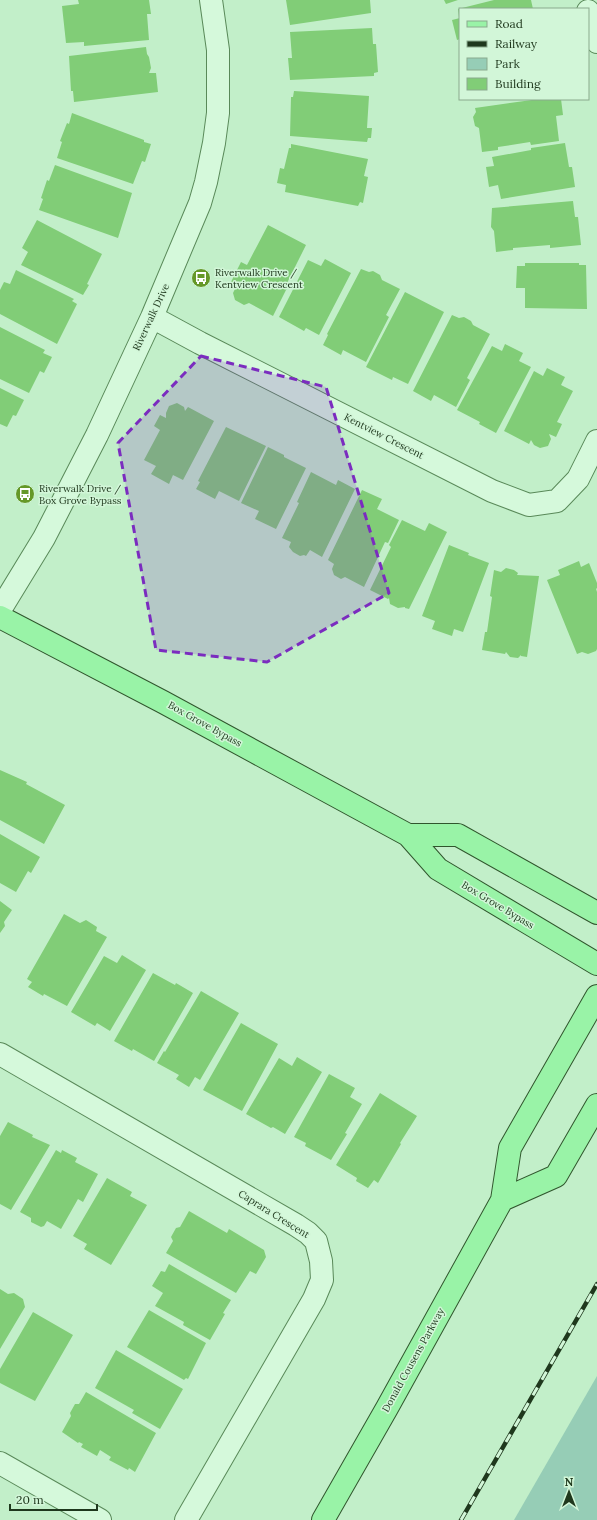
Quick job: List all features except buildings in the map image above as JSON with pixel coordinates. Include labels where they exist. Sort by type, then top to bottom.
[{"type":"main road","name":"Box Grove Bypass","points":[[0,617],[163,702],[408,835],[438,869],[597,964]]},
{"type":"main road","name":"Box Grove Bypass","points":[[408,835],[458,835],[597,913]]},
{"type":"main road","name":"Donald Cousens Parkway","points":[[323,1520],[502,1200],[510,1148],[597,996]]},
{"type":"main road","points":[[502,1200],[556,1176],[597,1105]]},
{"type":"street","name":"Riverwalk Drive","points":[[0,610],[44,538],[93,442],[152,317],[200,203],[214,143],[218,113],[218,50],[211,0]]},
{"type":"street","points":[[589,14],[597,42]]},
{"type":"street","name":"Kentview Crescent","points":[[152,317],[200,343],[492,491],[529,504],[557,501],[578,479],[597,441]]},
{"type":"street","name":"Caprara Crescent","points":[[0,1054],[308,1233],[316,1241],[321,1261],[322,1280],[314,1299],[186,1520]]},
{"type":"street","points":[[0,1463],[100,1520]]},
{"type":"highlighted area","points":[[201,356],[326,387],[389,593],[267,662],[156,650],[118,443]]},
{"type":"green space","points":[[597,1376],[597,1520],[514,1520]]},
{"type":"railway","points":[[461,1520],[597,1284]]},
{"type":"place","name":"Riverwalk Drive / Kentview Crescent","points":[[201,278]]},
{"type":"place","name":"Riverwalk Drive / Box Grove Bypass","points":[[25,494]]}]
